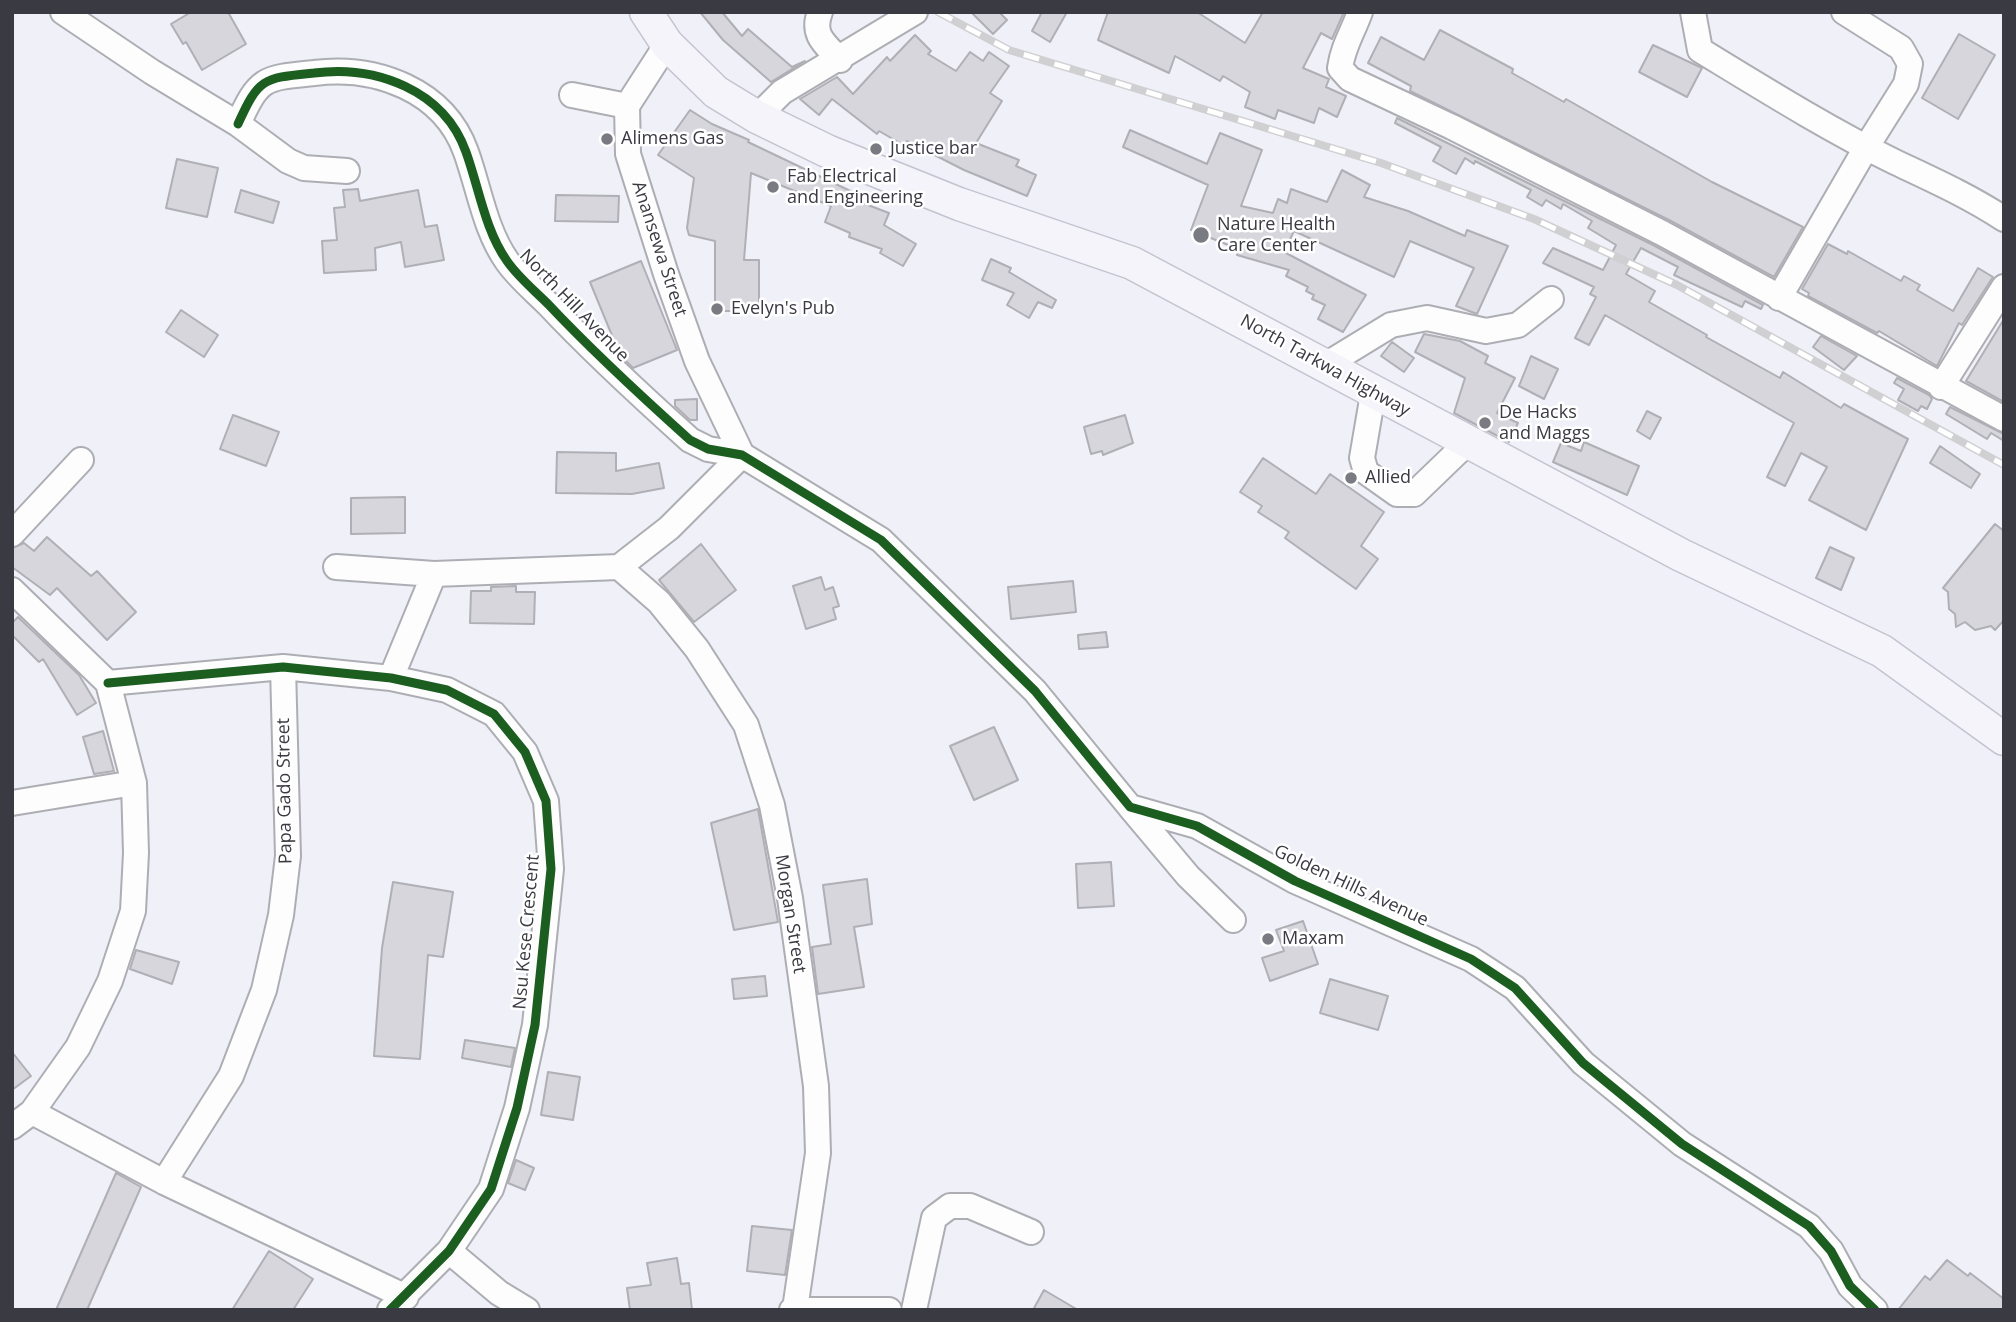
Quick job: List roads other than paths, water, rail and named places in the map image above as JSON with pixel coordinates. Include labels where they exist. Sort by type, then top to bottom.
[{"type":"main road","name":"North Tarkwa Highway","points":[[646,12],[667,44],[716,92],[757,117],[827,151],[959,204],[1132,263],[1373,394],[1681,555],[1882,651],[2004,739]]},
{"type":"street","points":[[63,12],[238,124],[288,161],[304,168],[347,171]]},
{"type":"street","points":[[820,12],[815,25],[818,37],[840,60]]},
{"type":"street","points":[[757,117],[782,92],[840,60],[915,12]]},
{"type":"street","points":[[1360,12],[1344,45],[1341,59],[1340,68],[1350,79],[1650,227],[2004,419]]},
{"type":"street","points":[[1693,12],[1700,50],[1778,99],[1967,194],[2004,219]]},
{"type":"street","points":[[1779,298],[1906,84],[1910,64],[1901,48],[1844,12]]},
{"type":"street","points":[[572,95],[627,106],[667,44]]},
{"type":"street","name":"North Hill Avenue","points":[[238,124],[258,86],[275,77],[321,72],[364,73],[391,79],[424,95],[448,117],[466,149],[488,222],[508,262],[592,351],[690,440],[708,449],[742,455]]},
{"type":"street","name":"Anansewa Street","points":[[627,106],[628,154],[666,274],[697,361],[742,455]]},
{"type":"street","points":[[1941,387],[2004,287]]},
{"type":"street","points":[[1324,366],[1391,325],[1427,318],[1486,331],[1518,325],[1551,299]]},
{"type":"street","points":[[1373,394],[1362,458],[1366,472],[1397,494],[1414,494],[1468,442]]},
{"type":"street","points":[[335,567],[434,574],[619,567],[669,528],[742,455],[881,540],[1035,691],[1188,876],[1233,920]]},
{"type":"street","points":[[12,534],[81,460]]},
{"type":"street","name":"Morgan Street","points":[[619,567],[659,602],[697,649],[746,725],[772,805],[790,898],[816,1086],[818,1153],[793,1309]]},
{"type":"street","points":[[391,678],[434,574]]},
{"type":"street","points":[[12,590],[108,683],[134,783],[136,853],[133,911],[110,981],[78,1047],[22,1119],[164,1182],[398,1303]]},
{"type":"street","name":"Nsu Kese Crescent","points":[[108,683],[283,667],[391,678],[447,690],[494,714],[525,752],[546,801],[551,869],[534,1025],[517,1108],[491,1189],[449,1251],[398,1303]]},
{"type":"street","name":"Papa Gado Street","points":[[164,1182],[231,1076],[264,990],[281,915],[288,856],[283,667]]},
{"type":"street","points":[[12,803],[134,783]]},
{"type":"street","name":"Golden Hills Avenue","points":[[1130,807],[1197,826],[1295,881],[1471,959],[1515,988],[1583,1063],[1706,1161],[1809,1226],[1831,1251],[1850,1286],[1875,1310]]},
{"type":"street","points":[[914,1310],[934,1219],[950,1206],[970,1206],[1031,1232]]},
{"type":"street","points":[[449,1251],[499,1293],[527,1310]]},
{"type":"street","points":[[793,1309],[889,1310]]},
{"type":"railway","points":[[938,12],[1009,50],[1381,163],[1534,219],[1677,285],[2004,465]]},
{"type":"place","name":"Alimens Gas","points":[[607,139]]},
{"type":"place","name":"Justice bar","points":[[876,149]]},
{"type":"place","name":"Fab Electrical and Engineering","points":[[773,187]]},
{"type":"place","name":"Nature Health Care Center","points":[[1201,235]]},
{"type":"place","name":"Evelyn's Pub","points":[[717,309]]},
{"type":"place","name":"De Hacks and Maggs","points":[[1485,423]]},
{"type":"place","name":"Allied","points":[[1351,478]]},
{"type":"place","name":"Maxam","points":[[1268,939]]}]
